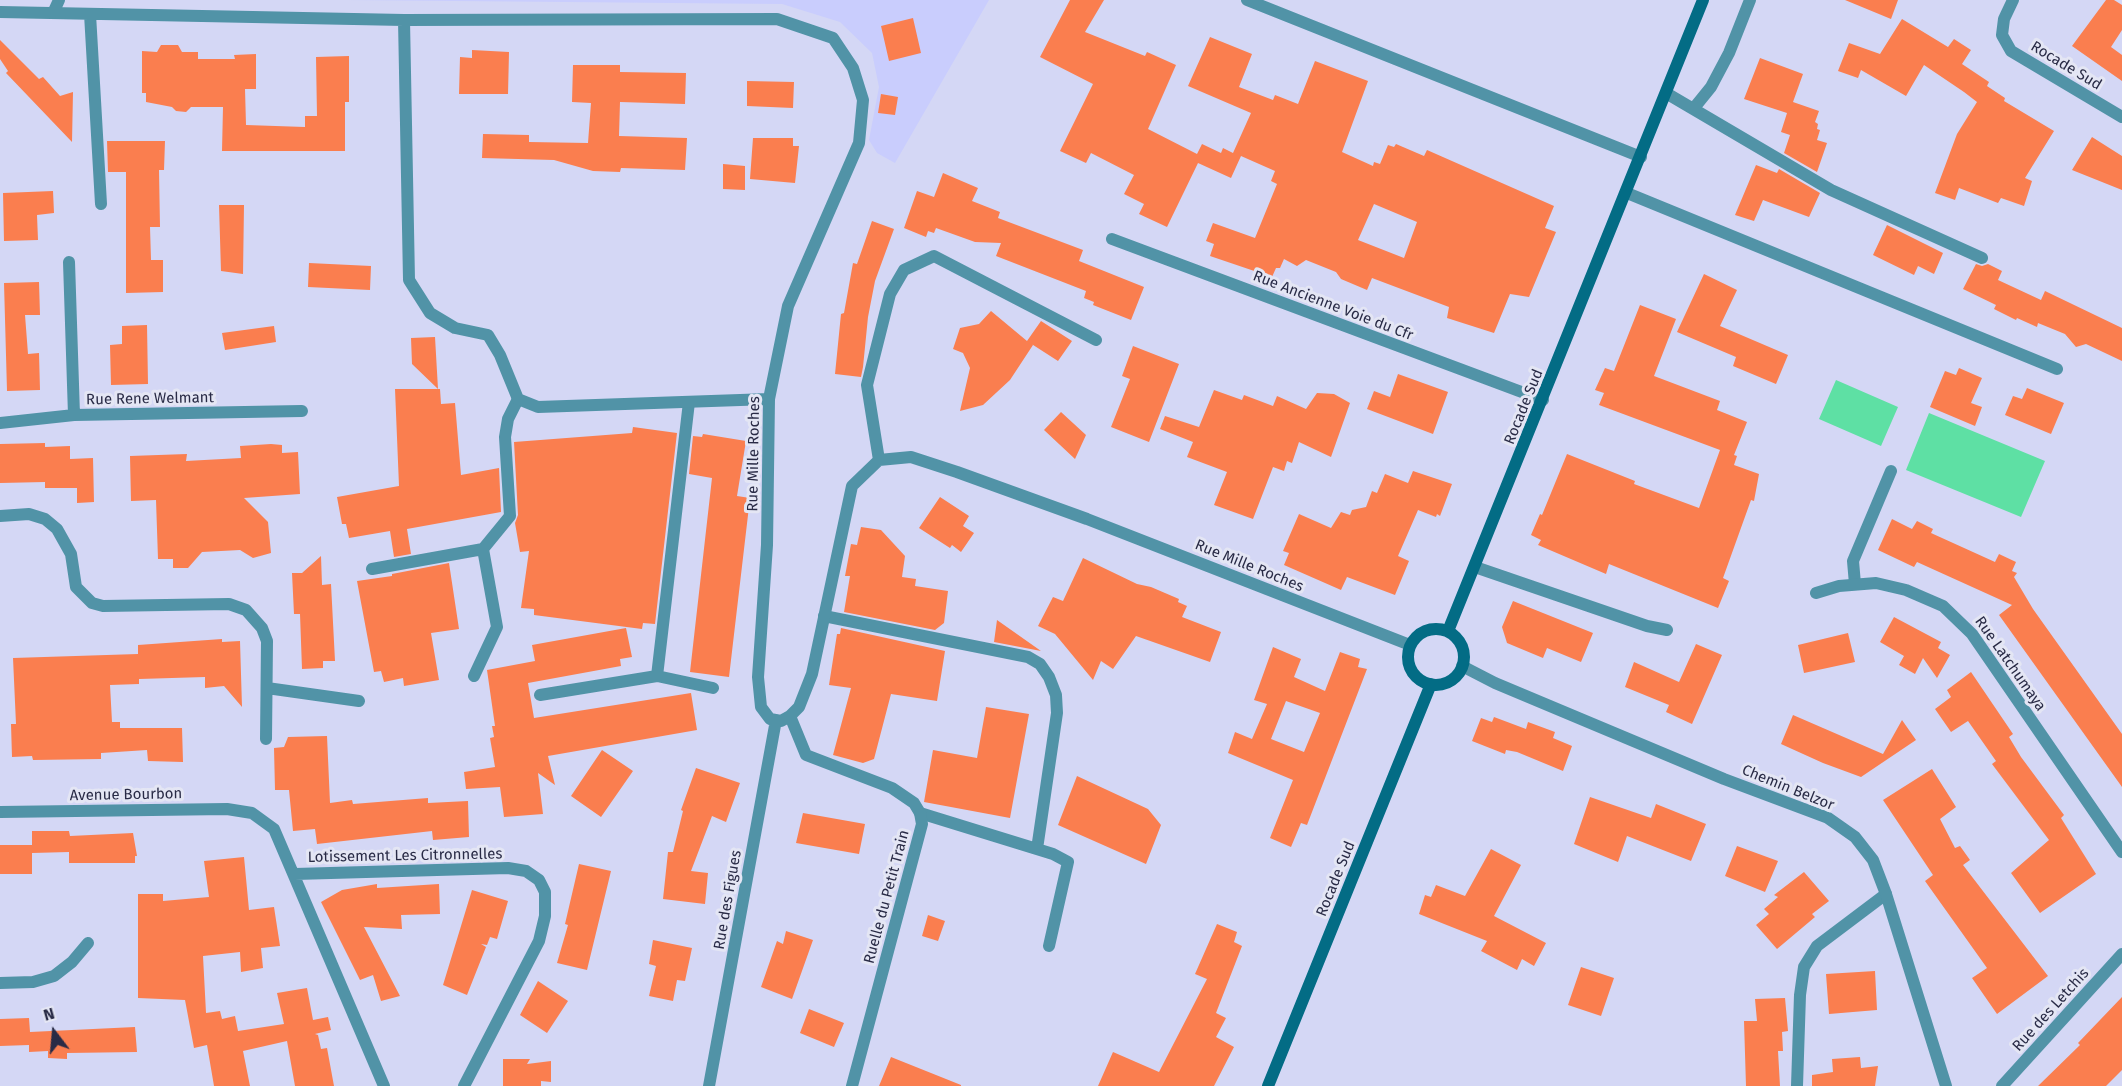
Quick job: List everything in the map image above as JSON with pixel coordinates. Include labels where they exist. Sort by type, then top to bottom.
[{"type":"main road","name":"Rocade Sud","points":[[1448,631],[1627,193],[1703,0]]},
{"type":"main road","points":[[1430,629],[1448,631],[1455,636],[1463,650],[1462,666],[1453,679],[1431,684],[1416,676],[1411,670],[1408,662],[1410,645],[1422,632],[1430,629]]},
{"type":"main road","name":"Rocade Sud","points":[[1268,1086],[1431,684]]},
{"type":"street","points":[[1247,0],[1641,157]]},
{"type":"street","points":[[1694,108],[1711,87],[1729,53],[1750,0]]},
{"type":"street","name":"Rocade Sud","points":[[2013,0],[2004,19],[2002,35],[2011,51],[2122,117]]},
{"type":"street","name":"Rue Mille Roches","points":[[0,12],[57,6],[90,14],[404,20],[777,19],[833,38],[853,68],[863,100],[860,143],[788,306],[769,399],[767,545],[758,677],[761,707],[770,718],[776,720]]},
{"type":"street","points":[[90,14],[101,204]]},
{"type":"street","points":[[404,20],[409,280],[430,313],[455,328],[488,335],[500,355],[518,399],[538,407],[769,399]]},
{"type":"street","points":[[1666,93],[1831,190],[1982,258]]},
{"type":"street","points":[[1627,193],[2057,369]]},
{"type":"street","name":"Rue Ancienne Voie du Cfr","points":[[1113,239],[1543,400]]},
{"type":"street","points":[[776,720],[790,716],[799,707],[812,674],[852,486],[879,460],[867,385],[890,294],[904,270],[934,256],[1096,340]]},
{"type":"street","points":[[69,262],[74,415]]},
{"type":"street","points":[[372,569],[483,549],[510,516],[505,437],[507,419],[518,399]]},
{"type":"street","points":[[657,676],[689,402]]},
{"type":"street","name":"Rue Rene Welmant","points":[[0,423],[74,415],[302,411]]},
{"type":"street","name":"Rue Mille Roches","points":[[879,460],[911,457],[957,472],[1088,519],[1410,645]]},
{"type":"street","points":[[1855,584],[1853,561],[1891,471]]},
{"type":"street","points":[[0,516],[29,514],[45,519],[57,529],[71,554],[76,587],[92,603],[103,606],[229,604],[246,610],[262,628],[267,641],[266,739]]},
{"type":"street","points":[[474,676],[497,627],[483,549]]},
{"type":"street","points":[[1475,567],[1647,626],[1667,630]]},
{"type":"street","name":"Rue Latchumaya","points":[[1816,593],[1855,584],[1876,583],[1917,593],[1944,606],[1961,620],[2122,852]]},
{"type":"street","points":[[824,616],[1028,657],[1040,664],[1053,686],[1057,713],[1037,849]]},
{"type":"street","name":"Chemin Belzor","points":[[1462,666],[1495,683],[1713,775],[1828,818],[1855,837],[1873,860],[1886,894],[1946,1086]]},
{"type":"street","points":[[540,695],[657,676],[713,688]]},
{"type":"street","points":[[267,688],[359,701]]},
{"type":"street","name":"Ruelle du Petit Train","points":[[790,716],[806,755],[892,788],[914,803],[920,813],[922,824],[852,1086]]},
{"type":"street","name":"Rue des Figues","points":[[710,1086],[776,720]]},
{"type":"street","name":"Avenue Bourbon","points":[[0,812],[227,809],[252,813]]},
{"type":"street","name":"Lotissement Les Citronnelles","points":[[252,813],[274,829],[384,1086]]},
{"type":"street","points":[[920,813],[1037,849],[1068,862],[1049,946]]},
{"type":"street","name":"Lotissement Les Citronnelles","points":[[295,874],[508,868],[526,871],[539,880],[544,892],[545,916],[539,941],[464,1086]]},
{"type":"street","points":[[1797,1086],[1800,995],[1804,967],[1817,946],[1886,894]]},
{"type":"street","points":[[0,983],[33,982],[54,975],[72,962],[88,943]]},
{"type":"street","name":"Rue des Letchis","points":[[2002,1086],[2122,954]]},
{"type":"shaded area","points":[[347,0],[989,0],[895,163],[877,153],[869,140],[879,87],[872,53],[840,22],[782,4]]},
{"type":"green space","points":[[1836,380],[1898,407],[1881,446],[1819,419]]},
{"type":"green space","points":[[1929,413],[2045,461],[2021,517],[1906,470]]},
{"type":"building","points":[[1070,0],[1104,0],[1085,32],[1145,56],[1147,52],[1176,65],[1148,129],[1197,154],[1202,144],[1221,153],[1223,148],[1233,153],[1251,113],[1188,86],[1210,37],[1252,54],[1239,87],[1273,100],[1275,95],[1298,104],[1315,61],[1368,81],[1342,152],[1373,166],[1374,162],[1380,164],[1388,145],[1394,147],[1396,144],[1424,156],[1427,150],[1554,206],[1545,228],[1556,232],[1529,297],[1510,294],[1494,333],[1447,318],[1449,307],[1372,278],[1367,290],[1341,279],[1336,272],[1306,260],[1297,266],[1284,259],[1272,277],[1210,256],[1214,244],[1206,241],[1213,223],[1255,238],[1277,184],[1271,181],[1275,171],[1241,156],[1231,178],[1198,163],[1167,227],[1139,214],[1144,204],[1124,194],[1134,175],[1091,153],[1086,163],[1060,151],[1093,84],[1040,57]],"holes":[[[1374,204],[1417,222],[1404,258],[1358,240]]]},
{"type":"building","points":[[1845,0],[1898,0],[1891,19]]},
{"type":"building","points":[[2106,0],[2114,0],[2122,5],[2122,30],[2111,47],[2122,55],[2122,81],[2072,46]]},
{"type":"building","points":[[913,18],[921,53],[889,61],[881,26]]},
{"type":"building","points":[[1902,19],[1948,47],[1954,39],[1971,50],[1962,64],[1989,82],[1987,86],[2005,98],[2004,101],[2054,131],[2025,178],[2032,181],[2024,206],[2001,198],[1998,203],[1959,188],[1955,200],[1935,193],[1957,134],[1977,102],[1964,92],[1924,65],[1906,96],[1861,70],[1858,78],[1838,71],[1849,43],[1880,54]]},
{"type":"building","points":[[0,40],[39,79],[43,77],[60,96],[73,92],[72,142],[6,73],[8,71],[0,59]]},
{"type":"building","points":[[161,45],[178,45],[182,52],[198,52],[198,59],[235,59],[234,55],[256,54],[256,89],[245,89],[246,125],[305,127],[305,116],[317,116],[316,57],[349,56],[349,102],[345,102],[345,151],[222,151],[223,107],[191,107],[186,112],[146,102],[146,93],[142,93],[142,51],[157,52]]},
{"type":"building","points":[[472,50],[509,52],[508,94],[459,94],[460,57],[472,58]]},
{"type":"building","points":[[1760,58],[1803,74],[1793,102],[1819,111],[1815,122],[1818,124],[1817,129],[1820,130],[1817,140],[1827,143],[1817,172],[1784,153],[1790,135],[1781,132],[1787,113],[1744,99]]},
{"type":"building","points":[[573,65],[620,65],[620,72],[686,73],[685,104],[620,102],[619,136],[687,138],[685,170],[621,168],[620,172],[593,171],[554,160],[482,158],[483,134],[529,135],[529,142],[588,143],[591,103],[572,102]]},
{"type":"building","points":[[747,81],[794,82],[793,108],[747,106]]},
{"type":"building","points":[[881,94],[898,97],[895,115],[878,113]]},
{"type":"building","points":[[2092,137],[2122,156],[2122,190],[2072,170]]},
{"type":"building","points":[[753,138],[793,138],[793,146],[799,146],[795,183],[750,179]]},
{"type":"building","points":[[107,141],[165,141],[164,170],[159,170],[160,227],[150,227],[151,260],[163,260],[163,292],[126,293],[126,172],[108,172]]},
{"type":"building","points":[[723,164],[745,166],[745,190],[723,189]]},
{"type":"building","points":[[1756,165],[1777,173],[1779,169],[1820,193],[1809,217],[1763,200],[1754,221],[1735,215]]},
{"type":"building","points":[[943,173],[978,188],[972,201],[1000,212],[998,218],[1083,250],[1079,261],[1144,287],[1131,320],[1093,305],[1094,302],[1084,298],[1086,291],[996,256],[1001,243],[975,242],[936,228],[934,233],[928,231],[926,237],[904,228],[917,191],[934,197]]},
{"type":"building","points":[[53,191],[54,213],[37,215],[38,240],[4,241],[3,193]]},
{"type":"building","points":[[219,205],[244,205],[243,274],[221,271]]},
{"type":"building","points":[[872,221],[894,229],[875,281],[861,377],[835,374],[841,314],[844,313],[853,263],[857,264]]},
{"type":"building","points":[[1887,225],[1943,253],[1934,274],[1918,266],[1914,275],[1873,255]]},
{"type":"building","points":[[309,263],[371,266],[370,290],[308,287]]},
{"type":"building","points":[[1976,264],[1982,266],[1988,264],[2002,271],[1998,280],[2041,300],[2045,291],[2122,328],[2122,361],[2086,344],[2076,347],[2065,334],[2038,323],[2037,327],[2017,318],[2016,320],[1994,309],[1996,305],[1963,289]]},
{"type":"building","points":[[1704,274],[1737,290],[1720,326],[1788,355],[1776,384],[1733,366],[1736,357],[1677,332]]},
{"type":"building","points":[[39,282],[40,315],[25,315],[28,354],[39,353],[40,390],[7,391],[4,283]]},
{"type":"building","points":[[1640,305],[1676,319],[1654,376],[1720,401],[1717,410],[1747,422],[1734,455],[1737,456],[1734,465],[1759,474],[1754,501],[1751,500],[1723,578],[1729,581],[1718,608],[1609,564],[1606,574],[1538,545],[1541,540],[1531,535],[1540,514],[1542,515],[1567,454],[1635,481],[1634,484],[1699,508],[1720,450],[1599,405],[1604,393],[1595,390],[1605,368],[1614,371]]},
{"type":"building","points":[[991,311],[1027,341],[1041,321],[1072,341],[1058,361],[1030,343],[1033,345],[1010,380],[983,405],[960,411],[970,368],[963,353],[953,349],[960,328],[979,324]]},
{"type":"building","points":[[147,325],[148,384],[111,385],[110,345],[122,344],[122,326]]},
{"type":"building","points":[[274,326],[276,342],[225,350],[222,333]]},
{"type":"building","points":[[435,337],[438,389],[412,364],[411,338]]},
{"type":"building","points":[[1133,346],[1179,364],[1149,442],[1111,427],[1130,379],[1122,376]]},
{"type":"building","points":[[1959,368],[1982,378],[1971,403],[1982,407],[1975,426],[1930,407],[1945,371],[1956,375]]},
{"type":"building","points":[[1398,374],[1448,392],[1433,434],[1367,409],[1374,391],[1390,397]]},
{"type":"building","points":[[2027,388],[2064,403],[2051,434],[2005,415],[2013,396],[2022,399]]},
{"type":"building","points":[[395,389],[440,389],[441,404],[455,403],[461,475],[499,468],[501,512],[407,529],[411,554],[394,557],[390,531],[349,538],[346,524],[342,524],[337,497],[399,486]]},
{"type":"building","points":[[1214,390],[1242,400],[1244,395],[1273,406],[1277,396],[1306,409],[1317,393],[1334,394],[1350,403],[1331,457],[1299,442],[1292,463],[1287,461],[1284,471],[1273,467],[1253,519],[1214,505],[1227,472],[1187,457],[1193,442],[1160,429],[1165,416],[1199,427]]},
{"type":"building","points":[[1061,412],[1086,435],[1075,459],[1044,430]]},
{"type":"building","points":[[633,427],[677,433],[655,624],[643,623],[642,629],[534,615],[534,609],[521,608],[529,551],[520,552],[515,523],[518,515],[514,442],[632,433]]},
{"type":"building","points":[[703,434],[746,441],[737,496],[750,498],[729,677],[690,672],[712,478],[689,474],[693,436],[702,437]]},
{"type":"building","points":[[45,443],[45,447],[70,446],[70,459],[93,458],[94,502],[77,503],[77,488],[45,488],[45,482],[0,483],[0,444]]},
{"type":"building","points":[[282,445],[282,453],[298,452],[300,494],[244,498],[268,522],[271,553],[253,558],[240,550],[202,552],[188,568],[173,568],[173,559],[158,559],[156,500],[131,501],[130,456],[187,454],[186,461],[241,458],[240,446]]},
{"type":"building","points":[[1413,471],[1452,484],[1440,516],[1437,514],[1436,517],[1418,510],[1398,556],[1409,561],[1395,595],[1347,577],[1341,590],[1284,565],[1289,553],[1283,551],[1299,514],[1331,528],[1341,512],[1350,515],[1352,510],[1366,507],[1372,491],[1377,493],[1385,474],[1408,483]]},
{"type":"building","points":[[940,497],[969,516],[963,526],[974,533],[961,552],[952,545],[950,548],[919,528]]},
{"type":"building","points":[[1892,519],[1912,529],[1917,521],[1933,529],[1931,533],[1995,562],[1999,554],[2016,562],[2012,571],[2017,573],[2014,577],[2033,609],[2122,734],[2122,787],[1999,615],[2012,605],[1917,562],[1914,567],[1878,550]]},
{"type":"building","points":[[861,527],[881,530],[905,556],[902,577],[916,579],[915,586],[948,591],[944,623],[935,630],[844,612],[850,576],[845,576],[851,544],[857,545]]},
{"type":"building","points":[[321,556],[322,585],[331,584],[335,661],[323,661],[323,668],[302,669],[300,614],[294,614],[292,573],[302,573]]},
{"type":"building","points":[[1083,558],[1137,584],[1151,587],[1179,599],[1178,602],[1187,606],[1182,617],[1221,632],[1210,662],[1136,636],[1113,669],[1101,661],[1093,680],[1055,634],[1038,626],[1053,597],[1063,601]]},
{"type":"building","points":[[449,563],[459,629],[431,633],[439,680],[404,686],[403,678],[384,682],[381,671],[374,672],[357,581],[392,576],[392,574]]},
{"type":"building","points":[[1513,601],[1593,633],[1581,662],[1547,648],[1543,658],[1507,643],[1502,627]]},
{"type":"building","points":[[1894,617],[1941,642],[1938,648],[1950,655],[1937,678],[1923,658],[1915,674],[1899,665],[1904,656],[1880,642]]},
{"type":"building","points":[[997,620],[1041,651],[994,642]]},
{"type":"building","points":[[626,628],[632,657],[620,659],[621,666],[528,683],[534,718],[691,693],[697,730],[548,756],[555,785],[538,773],[543,814],[504,817],[500,787],[466,789],[464,772],[495,767],[490,738],[494,737],[492,726],[495,726],[487,670],[535,661],[532,645]]},
{"type":"building","points":[[841,628],[945,651],[937,701],[891,694],[874,759],[863,763],[833,755],[851,688],[829,685],[837,634],[840,634]]},
{"type":"building","points":[[1848,633],[1855,662],[1804,673],[1798,645]]},
{"type":"building","points":[[222,639],[222,642],[240,641],[242,707],[224,686],[205,688],[205,677],[139,679],[139,684],[110,685],[112,722],[120,722],[120,728],[182,728],[183,762],[148,761],[147,750],[101,753],[101,759],[33,760],[32,756],[12,757],[11,724],[16,724],[13,658],[138,654],[138,645]]},
{"type":"building","points":[[1696,644],[1722,655],[1692,724],[1666,712],[1669,705],[1625,687],[1634,662],[1679,682]]},
{"type":"building","points":[[1273,647],[1301,659],[1294,677],[1325,691],[1340,652],[1360,659],[1358,667],[1367,669],[1307,825],[1301,823],[1291,847],[1270,838],[1293,780],[1228,753],[1235,732],[1252,739],[1267,704],[1254,700]],"holes":[[[1286,701],[1320,713],[1304,752],[1271,739]]]},
{"type":"building","points":[[1971,672],[2013,734],[2009,737],[2021,757],[2064,815],[2061,818],[2096,874],[2040,913],[2011,873],[2049,840],[1992,764],[1996,761],[1968,721],[1951,732],[1935,709],[1951,697],[1947,690]]},
{"type":"building","points":[[986,707],[1029,714],[1010,818],[924,802],[933,750],[977,758]]},
{"type":"building","points":[[1793,715],[1883,754],[1902,720],[1916,740],[1861,777],[1781,744]]},
{"type":"building","points":[[1494,717],[1526,729],[1528,722],[1555,732],[1553,738],[1572,746],[1563,771],[1517,752],[1506,750],[1505,754],[1472,741],[1481,718],[1492,722]]},
{"type":"building","points":[[327,736],[330,803],[352,800],[353,804],[428,798],[428,803],[468,801],[469,837],[433,840],[432,831],[317,844],[315,829],[293,831],[289,790],[275,790],[274,748],[284,747],[288,737]]},
{"type":"building","points":[[602,750],[633,771],[601,817],[571,796]]},
{"type":"building","points":[[696,768],[740,783],[726,822],[712,816],[691,871],[708,873],[705,904],[663,899],[668,852],[673,852],[683,811],[681,810]]},
{"type":"building","points":[[1932,769],[1956,807],[1940,819],[1955,848],[1960,846],[1970,860],[1963,865],[2048,976],[1997,1014],[1972,978],[1987,968],[1925,881],[1933,875],[1883,800]]},
{"type":"building","points":[[1077,776],[1148,809],[1161,825],[1146,864],[1058,825]]},
{"type":"building","points":[[1590,797],[1651,818],[1656,804],[1706,824],[1691,861],[1627,836],[1618,862],[1574,844]]},
{"type":"building","points":[[803,813],[865,824],[859,854],[796,843]]},
{"type":"building","points":[[32,831],[69,831],[70,836],[133,833],[137,856],[135,856],[135,863],[69,863],[69,852],[32,853],[32,874],[0,874],[0,845],[32,845]]},
{"type":"building","points":[[1737,846],[1778,861],[1765,892],[1725,876]]},
{"type":"building","points":[[1491,849],[1521,865],[1494,916],[1546,943],[1534,966],[1522,959],[1517,970],[1481,951],[1487,941],[1419,914],[1425,895],[1431,897],[1436,885],[1465,896]]},
{"type":"building","points":[[244,857],[249,910],[274,907],[280,946],[261,948],[263,968],[241,972],[240,952],[203,956],[206,1013],[220,1011],[222,1019],[235,1016],[238,1031],[284,1024],[277,993],[307,988],[313,1020],[328,1017],[331,1030],[315,1034],[318,1035],[321,1049],[327,1048],[334,1086],[295,1086],[287,1041],[243,1051],[250,1086],[214,1086],[207,1045],[194,1048],[185,1000],[138,998],[138,894],[163,894],[163,901],[209,897],[204,861]]},
{"type":"building","points":[[579,864],[611,871],[587,970],[557,963],[568,925],[565,924]]},
{"type":"building","points":[[1804,872],[1829,901],[1812,914],[1815,917],[1777,949],[1756,925],[1769,914],[1764,909],[1778,897],[1774,895]]},
{"type":"building","points":[[377,884],[377,888],[439,884],[440,914],[401,915],[402,929],[364,927],[400,996],[381,1001],[373,975],[360,980],[321,902],[342,890]]},
{"type":"building","points":[[472,890],[508,901],[497,939],[490,937],[487,945],[481,944],[486,947],[467,995],[443,985]]},
{"type":"building","points":[[928,915],[945,921],[938,941],[922,936]]},
{"type":"building","points":[[1217,924],[1237,932],[1234,942],[1242,946],[1216,1013],[1226,1018],[1216,1037],[1234,1047],[1214,1086],[1098,1086],[1113,1052],[1159,1072],[1207,979],[1195,974]]},
{"type":"building","points":[[786,931],[813,940],[792,999],[761,987],[777,941],[783,944]]},
{"type":"building","points":[[653,940],[692,948],[685,981],[677,980],[673,1001],[649,996],[656,966],[649,964]]},
{"type":"building","points":[[1581,967],[1614,978],[1601,1016],[1568,1005]]},
{"type":"building","points":[[1875,971],[1877,1010],[1829,1014],[1826,974]]},
{"type":"building","points":[[538,981],[568,1001],[547,1033],[520,1015]]},
{"type":"building","points":[[2122,997],[2122,1070],[2106,1086],[2038,1086],[2080,1045],[2078,1043]]},
{"type":"building","points":[[1785,998],[1788,1031],[1782,1032],[1783,1051],[1778,1051],[1780,1086],[1746,1086],[1744,1021],[1757,1021],[1755,999]]},
{"type":"building","points":[[809,1009],[844,1023],[834,1047],[800,1033]]},
{"type":"building","points":[[29,1018],[30,1032],[135,1027],[137,1052],[67,1053],[67,1059],[48,1058],[48,1051],[29,1052],[29,1045],[0,1046],[0,1019]]},
{"type":"building","points":[[891,1057],[961,1085],[961,1086],[879,1086]]},
{"type":"building","points":[[1860,1057],[1861,1068],[1878,1066],[1875,1086],[1812,1086],[1812,1075],[1833,1072],[1832,1059]]},
{"type":"building","points":[[503,1059],[530,1059],[527,1064],[551,1061],[551,1082],[541,1081],[541,1086],[503,1086]]}]
